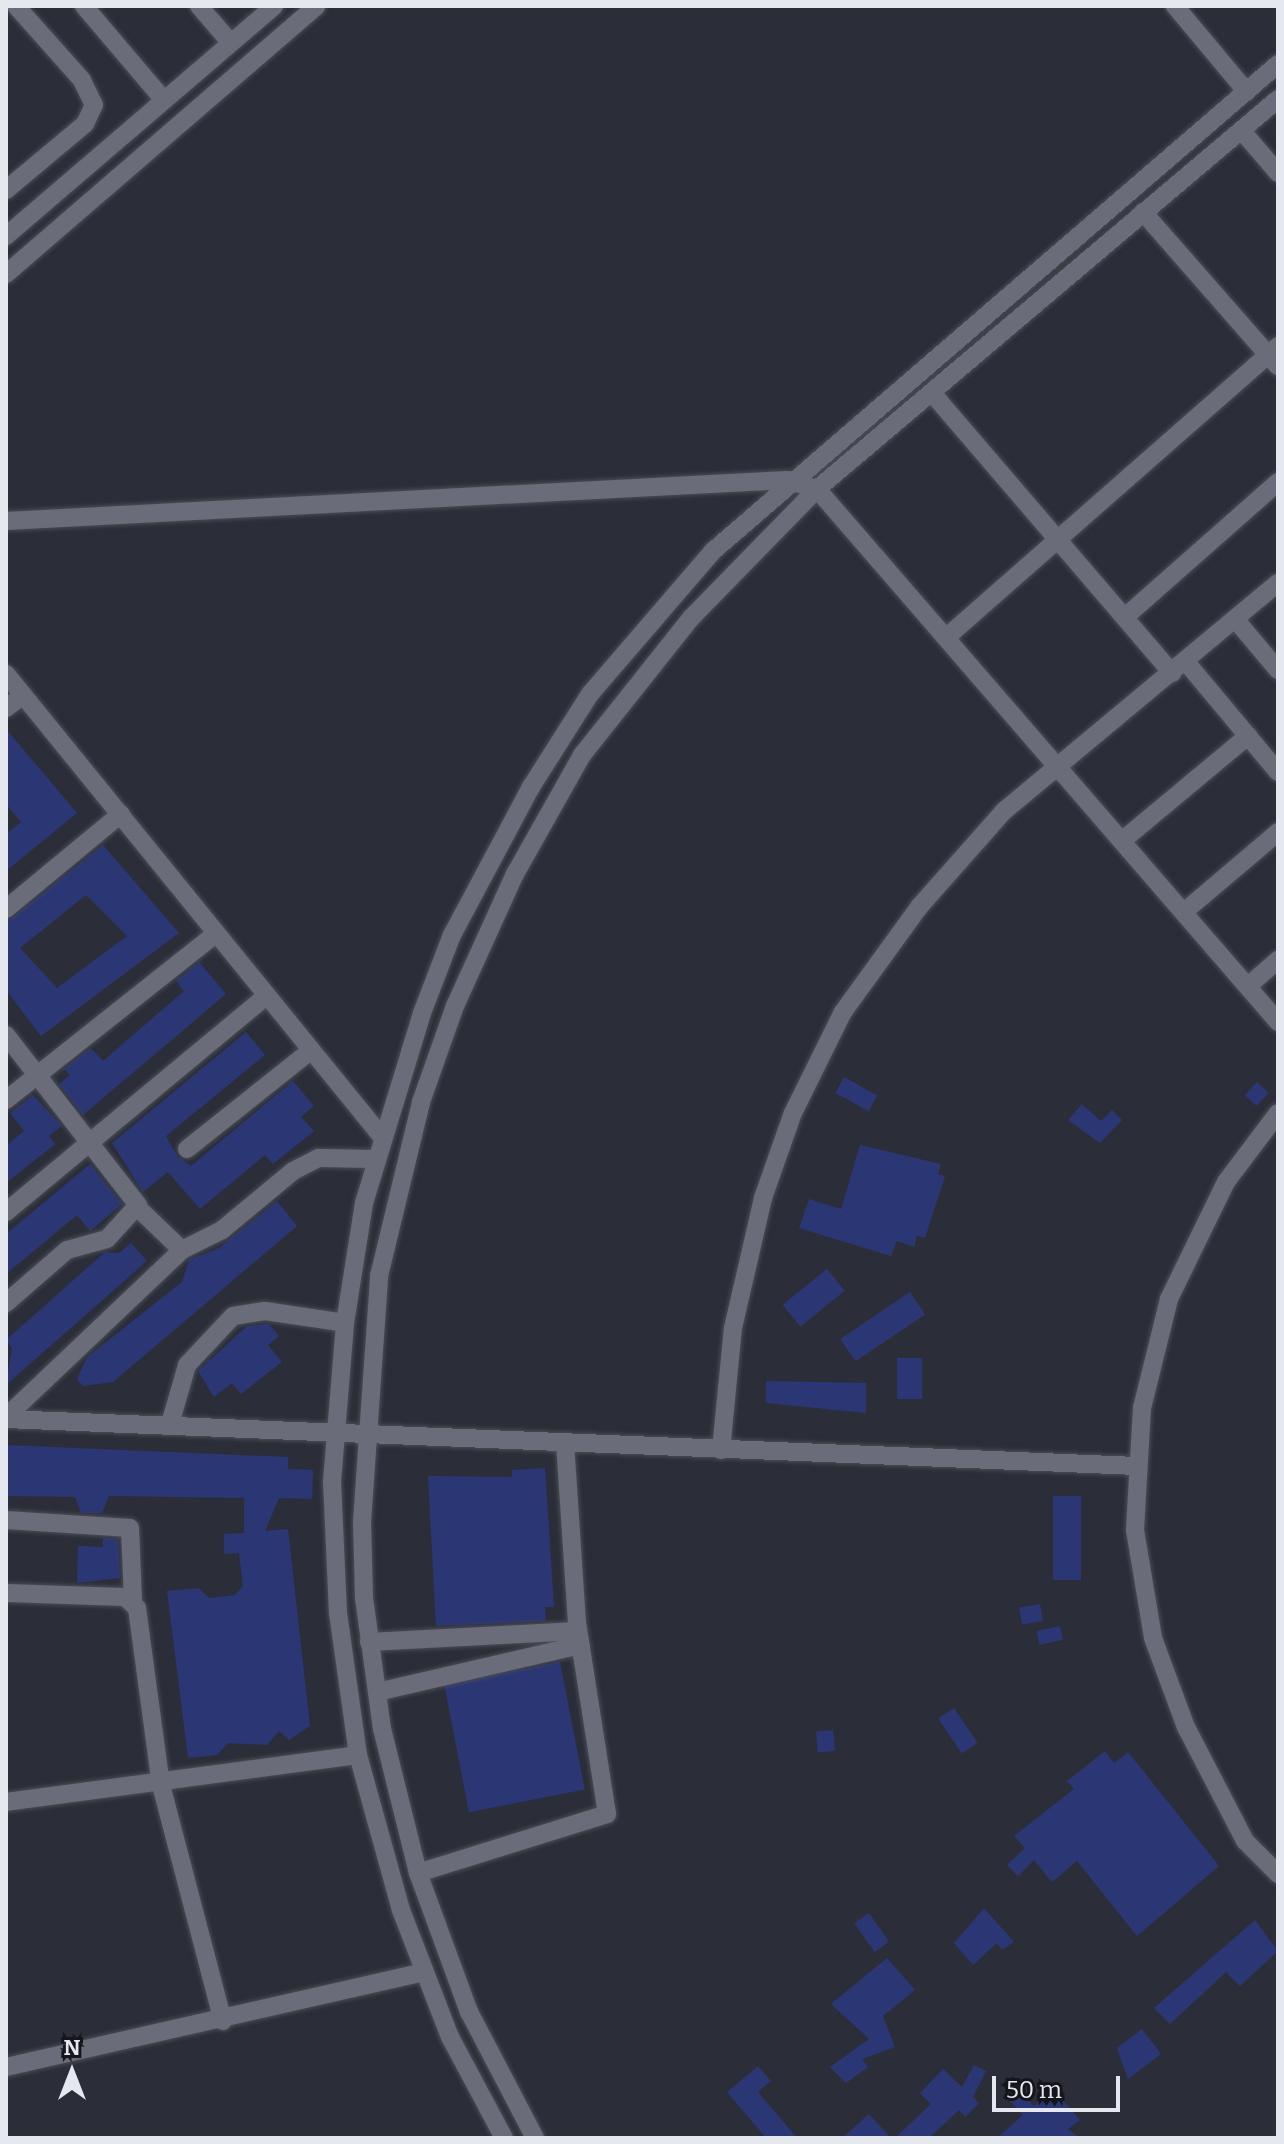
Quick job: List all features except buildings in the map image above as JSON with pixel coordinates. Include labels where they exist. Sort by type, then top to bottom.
[{"type":"street","points":[[6,190],[85,124],[94,105],[82,80],[16,6]]},
{"type":"street","points":[[84,6],[163,99]]},
{"type":"street","points":[[199,6],[230,42]]},
{"type":"street","points":[[6,236],[274,6]]},
{"type":"street","points":[[6,274],[316,6]]},
{"type":"street","points":[[1175,6],[1247,92]]},
{"type":"street","points":[[504,2138],[424,1972],[358,1755],[338,1613],[334,1431],[345,1323],[382,1137],[452,935],[531,787],[590,694],[647,625],[787,480],[1278,64]]},
{"type":"street","points":[[535,2138],[469,2012],[418,1873],[377,1692],[369,1642],[362,1535],[373,1319],[391,1215],[421,1102],[474,958],[582,755],[691,618],[817,489],[1278,99]]},
{"type":"street","points":[[1242,131],[1278,173]]},
{"type":"street","points":[[949,635],[1055,537],[1275,356],[1143,212]]},
{"type":"street","points":[[932,393],[1125,617],[1248,736],[1278,772]]},
{"type":"street","points":[[817,489],[821,452]]},
{"type":"street","points":[[6,521],[787,480],[817,489],[949,635],[1278,1022]]},
{"type":"street","points":[[1125,617],[1278,482]]},
{"type":"street","points":[[721,1450],[746,1262],[815,1063],[928,895],[1057,765],[1278,583]]},
{"type":"street","points":[[1235,619],[1278,670]]},
{"type":"street","points":[[6,674],[121,814],[214,935],[382,1137]]},
{"type":"street","points":[[6,708],[23,695]]},
{"type":"street","points":[[1123,840],[1248,736]]},
{"type":"street","points":[[6,909],[121,814]]},
{"type":"street","points":[[1185,911],[1278,832]]},
{"type":"street","points":[[6,1100],[214,935]]},
{"type":"street","points":[[1248,986],[1278,960]]},
{"type":"street","points":[[6,1212],[266,996]]},
{"type":"street","points":[[6,1035],[92,1141],[138,1208],[182,1250]]},
{"type":"street","points":[[187,1149],[310,1051]]},
{"type":"street","points":[[1278,1113],[1226,1182],[1169,1299],[1152,1352],[1135,1466],[1139,1578],[1153,1638],[1211,1784],[1245,1841],[1278,1874]]},
{"type":"street","points":[[6,1418],[182,1250],[222,1230],[306,1163],[376,1159]]},
{"type":"street","points":[[6,1303],[67,1250],[107,1239],[138,1208]]},
{"type":"street","points":[[170,1424],[187,1365],[233,1316],[265,1311],[345,1323]]},
{"type":"street","points":[[6,1418],[1135,1466]]},
{"type":"street","points":[[418,1873],[607,1814],[580,1638],[565,1443]]},
{"type":"street","points":[[6,1520],[130,1528],[133,1600],[161,1785],[223,2021]]},
{"type":"street","points":[[6,1593],[133,1600]]},
{"type":"street","points":[[369,1642],[580,1638]]},
{"type":"street","points":[[377,1692],[580,1638]]},
{"type":"street","points":[[485,1640],[487,1661]]},
{"type":"street","points":[[6,1802],[161,1785],[358,1755]]},
{"type":"street","points":[[6,2067],[223,2021],[424,1972]]}]
